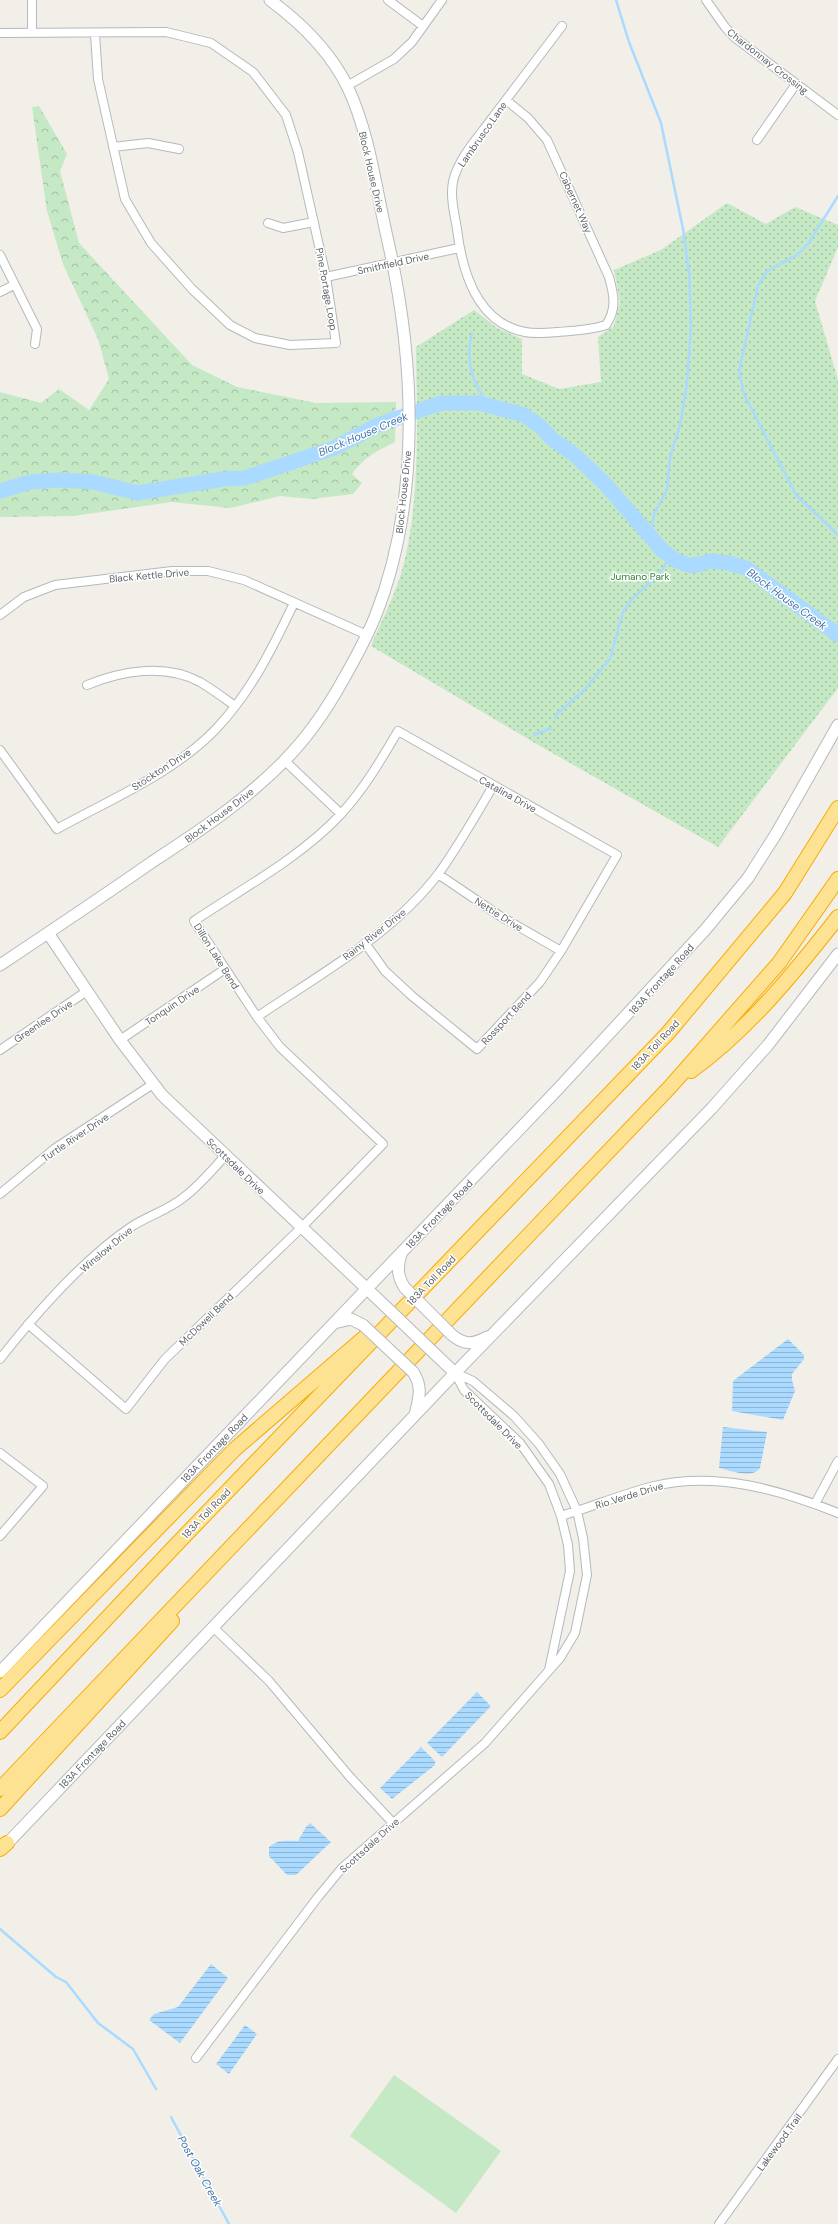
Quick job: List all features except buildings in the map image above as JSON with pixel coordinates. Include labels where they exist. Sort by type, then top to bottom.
[{"type":"highway","name":"183A Toll Road","points":[[0,1732],[173,1548],[668,1033],[785,893],[835,813]]},
{"type":"highway","points":[[0,1789],[670,1086],[780,963],[838,879]]},
{"type":"highway","points":[[670,1086],[710,1058],[759,1009],[838,917]]},
{"type":"highway","points":[[0,1690],[235,1449],[430,1281]]},
{"type":"highway","points":[[0,1809],[61,1745],[211,1578],[248,1528]]},
{"type":"main road","name":"Block House Drive","points":[[0,965],[205,827],[245,797],[284,761],[310,730],[333,697],[367,635],[394,559],[405,489],[409,403],[407,354],[393,263],[359,117],[347,86],[329,58],[305,28],[270,0]]},
{"type":"main road","name":"183A Frontage Road","points":[[0,1672],[652,990],[748,878],[793,804],[838,725]]},
{"type":"main road","name":"Scottsdale Drive","points":[[48,933],[86,991],[152,1084],[225,1156],[455,1373]]},
{"type":"main road","name":"183A Frontage Road","points":[[2,1848],[455,1373],[712,1108],[768,1045],[838,954]]},
{"type":"main road","points":[[401,1254],[398,1272],[399,1279],[405,1288],[450,1334],[457,1340],[470,1344],[494,1334]]},
{"type":"main road","points":[[332,1323],[350,1318],[363,1324],[413,1372],[419,1380],[421,1388],[415,1415]]},
{"type":"street","points":[[32,0],[32,33]]},
{"type":"street","points":[[388,0],[423,26]]},
{"type":"street","points":[[347,86],[394,59],[412,42],[442,0]]},
{"type":"street","name":"Chardonnay Crossing","points":[[706,0],[734,37],[837,114]]},
{"type":"street","name":"Lambrusco Lane","points":[[562,26],[464,155],[455,174],[452,191],[459,248],[470,286],[486,311],[505,325],[524,332],[542,333],[601,327],[606,325],[610,319]]},
{"type":"street","name":"Pine Portage Loop","points":[[0,33],[95,34],[166,32],[211,43],[253,72],[286,115],[298,152],[326,277],[336,343],[290,345],[255,338],[230,325],[192,289],[151,243],[125,198],[98,79],[95,34]]},
{"type":"street","points":[[757,140],[796,84]]},
{"type":"street","name":"Cabernet Way","points":[[506,100],[539,129],[547,140],[567,181],[609,277],[614,301],[613,313],[610,319]]},
{"type":"street","points":[[113,147],[148,142],[179,149]]},
{"type":"street","points":[[268,223],[284,228],[314,222]]},
{"type":"street","name":"Smithfield Drive","points":[[326,277],[459,248]]},
{"type":"street","points":[[0,256],[37,329],[35,344]]},
{"type":"street","points":[[0,292],[14,285]]},
{"type":"street","name":"Black Kettle Drive","points":[[0,615],[24,597],[56,585],[172,571],[208,571],[237,578],[367,635]]},
{"type":"street","name":"Stockton Drive","points":[[0,750],[57,829],[156,774],[184,756],[215,730],[235,706],[270,655],[294,604]]},
{"type":"street","points":[[87,685],[105,677],[148,670],[173,672],[199,682],[235,706]]},
{"type":"street","name":"Catalina Drive","points":[[398,731],[617,855]]},
{"type":"street","name":"Dillon Lake Bend","points":[[383,1144],[280,1047],[257,1017],[194,921],[309,844],[341,814],[369,778],[398,731]]},
{"type":"street","points":[[284,761],[341,814]]},
{"type":"street","name":"Rainy River Drive","points":[[257,1017],[365,943],[403,912],[438,874],[464,836],[493,786]]},
{"type":"street","name":"Rossport Bend","points":[[365,943],[385,971],[477,1049],[540,982],[561,951],[617,855]]},
{"type":"street","name":"Nettie Drive","points":[[438,874],[500,916],[561,951]]},
{"type":"street","name":"Tonquin Drive","points":[[120,1040],[225,969]]},
{"type":"street","name":"Greenlee Drive","points":[[0,1050],[86,991]]},
{"type":"street","name":"Turtle River Drive","points":[[0,1194],[54,1148],[152,1084]]},
{"type":"street","name":"McDowell Bend","points":[[28,1324],[126,1409],[165,1359],[301,1228],[383,1144]]},
{"type":"street","name":"Winslow Drive","points":[[0,1359],[56,1292],[103,1249],[131,1227],[184,1198],[225,1156]]},
{"type":"street","name":"Scottsdale Drive","points":[[196,2058],[342,1868],[485,1743],[560,1658],[575,1633],[587,1575],[583,1538],[577,1512],[560,1474],[539,1444],[514,1416],[473,1381],[455,1373]]},
{"type":"street","name":"Scottsdale Drive","points":[[455,1373],[464,1390],[520,1443],[549,1484],[561,1516],[568,1545],[570,1571],[548,1671]]},
{"type":"street","points":[[0,1452],[43,1486],[0,1536]]},
{"type":"street","points":[[815,1504],[838,1461]]},
{"type":"street","name":"Rio Verde Drive","points":[[561,1516],[653,1486],[680,1481],[722,1480],[768,1489],[838,1513]]},
{"type":"street","points":[[213,1627],[269,1681],[350,1777],[393,1823]]},
{"type":"street","name":"Lakewood Trail","points":[[719,2224],[838,2059]]},
{"type":"green space","points":[[39,106],[67,154],[60,171],[79,243],[192,365],[237,387],[316,403],[396,402],[395,442],[371,455],[356,468],[352,474],[362,483],[353,494],[312,499],[280,496],[230,508],[172,502],[73,516],[0,517],[0,392],[41,403],[59,389],[89,410],[109,379],[98,339],[63,264],[47,211],[32,107]]},
{"type":"green space","name":"Jumano Park","points":[[727,203],[766,224],[795,207],[838,225],[838,247],[815,301],[838,380],[838,688],[718,847],[540,746],[371,646],[401,574],[412,520],[415,491],[417,432],[416,347],[474,310],[497,328],[522,339],[522,374],[559,389],[601,382],[598,337],[614,326],[620,302],[614,270],[661,250]]},
{"type":"green space","points":[[394,2075],[501,2151],[456,2213],[350,2136]]},
{"type":"water","points":[[788,1339],[804,1355],[804,1359],[792,1374],[795,1391],[783,1420],[732,1411],[733,1381]]},
{"type":"water","points":[[723,1427],[767,1432],[760,1468],[756,1472],[746,1474],[719,1468]]},
{"type":"water","points":[[477,1692],[491,1706],[442,1757],[427,1743]]},
{"type":"water","points":[[421,1747],[435,1761],[435,1765],[392,1799],[380,1788]]},
{"type":"water","points":[[310,1823],[331,1842],[296,1875],[287,1875],[269,1856],[269,1847],[272,1844],[279,1842],[298,1841]]},
{"type":"water","points":[[211,1964],[228,1978],[180,2043],[149,2020],[154,2014],[178,2007]]},
{"type":"water","points":[[245,2025],[257,2034],[229,2074],[216,2064]]},
{"type":"waterway","points":[[616,0],[629,42],[661,123],[683,229],[689,273],[691,326],[687,384],[680,425],[670,458],[667,490],[654,514],[651,536]]},
{"type":"waterway","points":[[838,196],[808,244],[797,255],[767,271],[758,286],[739,371],[744,394],[796,495],[838,535]]},
{"type":"waterway","points":[[472,334],[469,353],[471,371],[474,380],[488,405]]},
{"type":"waterway","name":"Block House Creek","points":[[0,491],[30,482],[60,480],[93,482],[138,493],[223,479],[245,478],[334,448],[380,424],[441,403],[479,403],[524,415],[540,426],[552,439],[576,456],[607,486],[662,550],[677,561],[692,566],[711,561],[728,563],[746,568],[838,635]]},
{"type":"waterway","points":[[555,718],[557,714],[584,690],[610,659],[623,612],[631,600],[659,574],[671,557]]},
{"type":"waterway","points":[[534,735],[551,728]]},
{"type":"waterway","name":"Post Oak Creek","points":[[0,1929],[56,1977],[66,1982],[98,2023],[133,2049],[156,2089]]},
{"type":"waterway","name":"Post Oak Creek","points":[[171,2117],[229,2224]]}]
